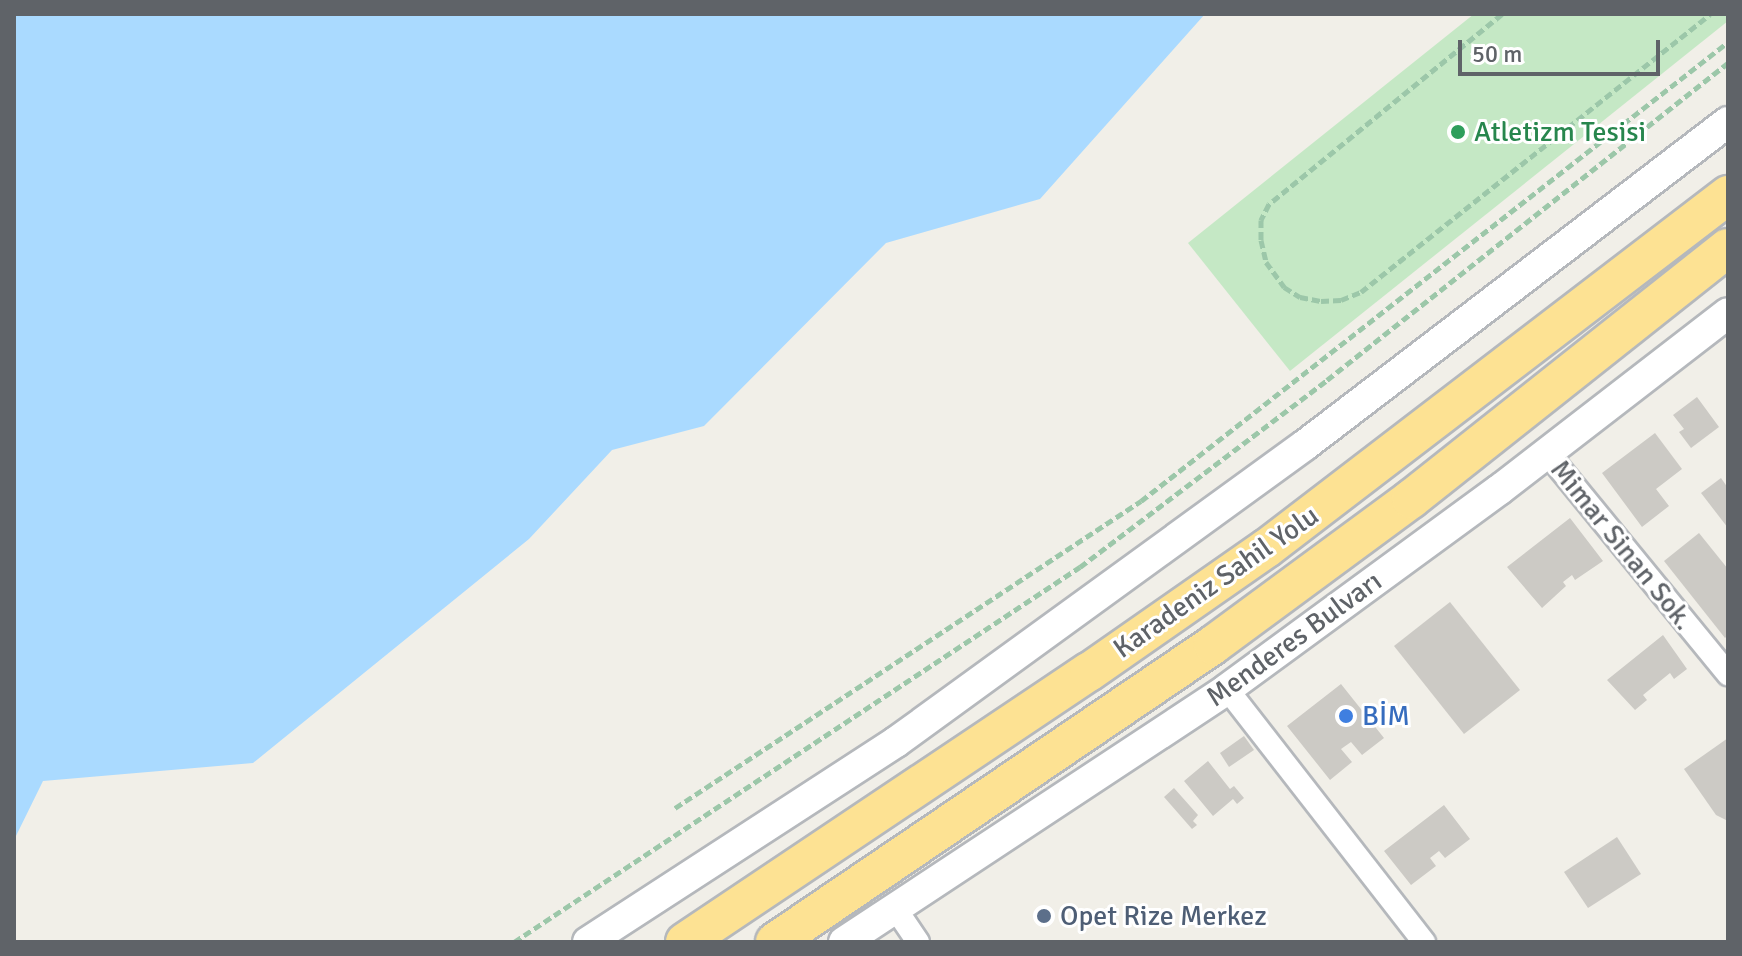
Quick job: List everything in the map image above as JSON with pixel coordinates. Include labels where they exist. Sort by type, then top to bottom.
[{"type":"highway","name":"Karadeniz Sahil Yolu","points":[[685,942],[1089,672],[1267,548],[1728,195]]},
{"type":"highway","name":"Karadeniz Sahil Yolu","points":[[775,942],[1213,645],[1411,499],[1728,248]]},
{"type":"street","points":[[588,942],[896,742],[1305,445],[1728,122]]},
{"type":"street","name":"Menderes Bulvarı","points":[[844,942],[1227,689],[1547,453],[1728,313]]},
{"type":"street","name":"Mimar Sinan Sok.","points":[[1547,453],[1728,674]]},
{"type":"street","points":[[1227,689],[1424,942]]},
{"type":"street","points":[[895,908],[918,942]]},
{"type":"path","points":[[1502,14],[1269,204],[1261,220],[1261,240],[1266,262],[1284,287],[1300,297],[1321,301],[1341,300],[1361,292],[1710,14]]},
{"type":"path","points":[[675,808],[1141,501],[1728,42]]},
{"type":"path","points":[[514,942],[1080,567],[1327,380],[1728,63]]},
{"type":"green space","name":"Atletizm Tesisi","points":[[1474,14],[1728,14],[1728,21],[1290,371],[1188,243]]},
{"type":"water","points":[[14,14],[1205,14],[1040,199],[886,243],[704,426],[612,450],[529,539],[253,763],[43,781],[14,840]]},
{"type":"building","points":[[1697,397],[1719,427],[1691,448],[1679,432],[1684,429],[1673,415]]},
{"type":"building","points":[[1655,433],[1682,469],[1656,489],[1669,506],[1642,527],[1602,473]]},
{"type":"building","points":[[1721,478],[1728,488],[1728,528],[1701,493]]},
{"type":"building","points":[[1570,518],[1603,561],[1575,580],[1572,575],[1563,582],[1566,586],[1542,608],[1507,567]]},
{"type":"building","points":[[1699,533],[1728,569],[1728,635],[1725,638],[1664,561]]},
{"type":"building","points":[[1450,602],[1520,690],[1464,734],[1394,646]]},
{"type":"building","points":[[1663,635],[1687,669],[1674,679],[1670,673],[1643,695],[1647,700],[1635,710],[1607,680]]},
{"type":"building","points":[[1341,684],[1384,738],[1362,755],[1351,742],[1341,749],[1352,762],[1330,780],[1287,726]]},
{"type":"building","points":[[1244,736],[1254,750],[1229,767],[1220,753]]},
{"type":"building","points":[[1728,738],[1728,821],[1716,815],[1684,769]]},
{"type":"building","points":[[1208,761],[1230,789],[1234,786],[1244,798],[1237,804],[1233,799],[1213,816],[1184,781]]},
{"type":"building","points":[[1174,788],[1198,815],[1193,821],[1197,825],[1192,829],[1164,797]]},
{"type":"building","points":[[1444,805],[1470,839],[1445,858],[1439,851],[1430,858],[1436,866],[1411,885],[1384,851]]},
{"type":"building","points":[[1617,837],[1641,874],[1588,908],[1564,872]]},
{"type":"place","name":"Atletizm Tesisi","points":[[1458,132]]},
{"type":"place","name":"BİM","points":[[1346,716]]},
{"type":"place","name":"Opet Rize Merkez","points":[[1044,916]]}]
